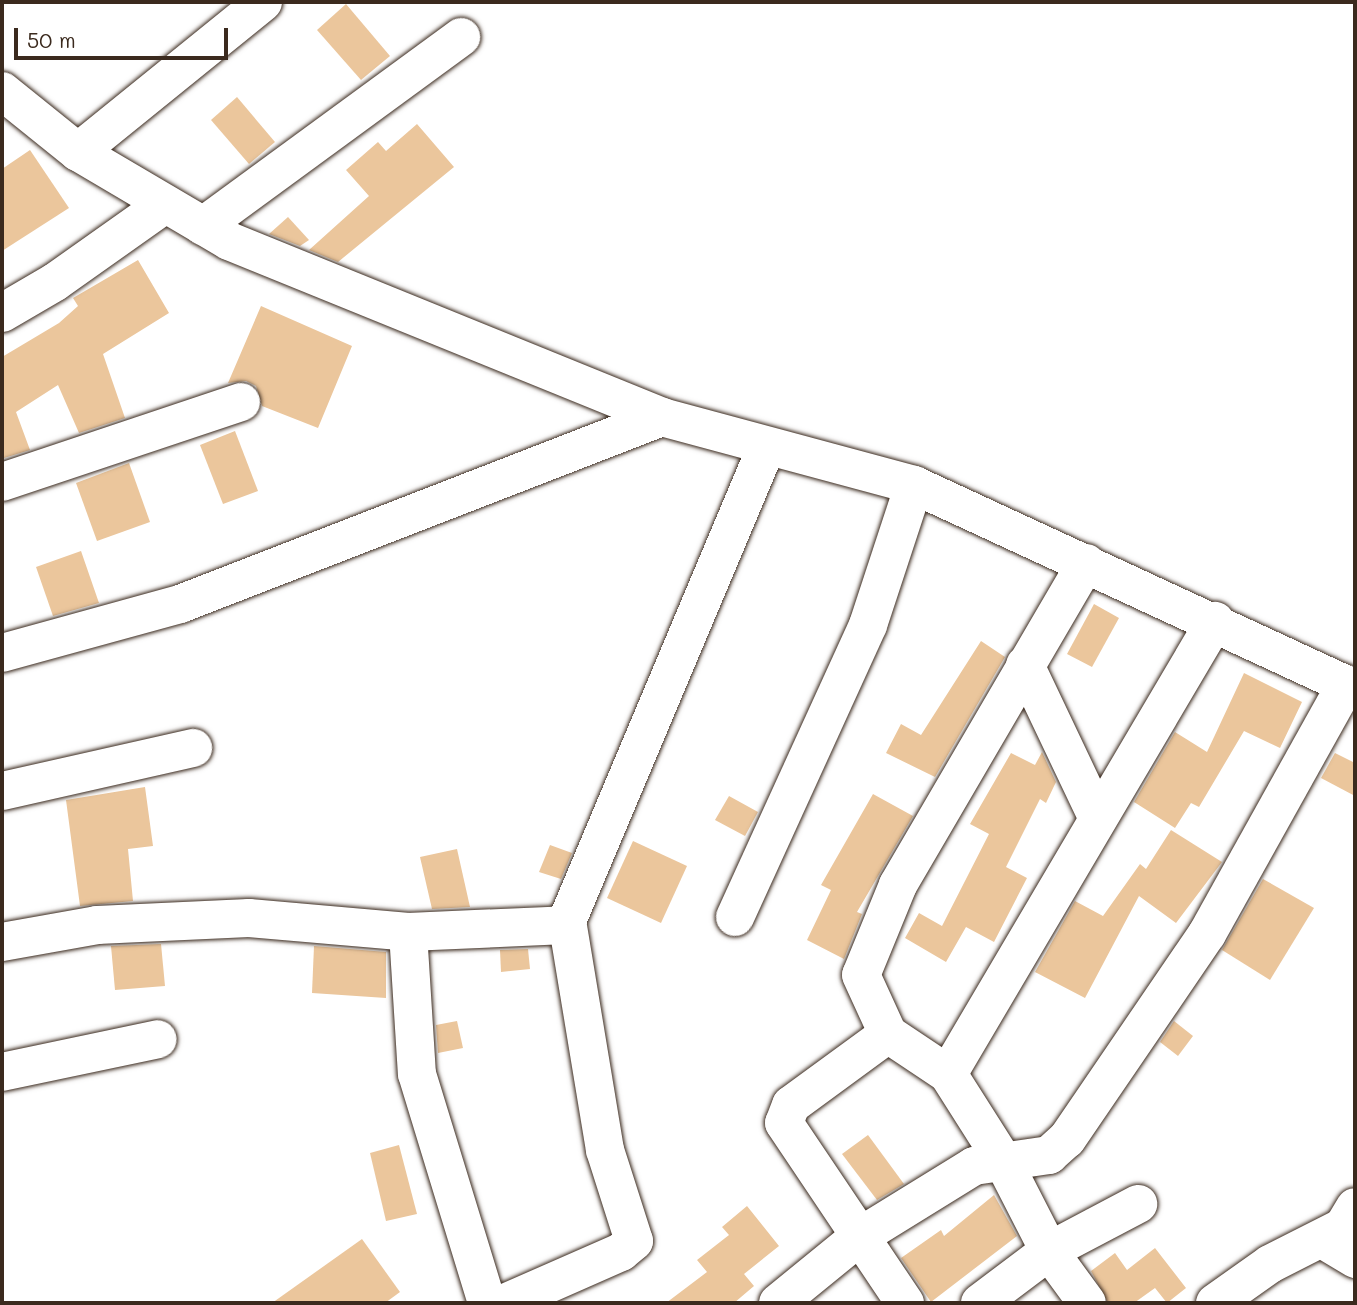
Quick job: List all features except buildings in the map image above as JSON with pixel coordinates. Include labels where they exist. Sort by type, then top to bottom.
[{"type":"street","points":[[78,152],[262,2]]},
{"type":"street","points":[[204,226],[461,37]]},
{"type":"street","points":[[9,107],[78,152],[229,241],[662,417],[766,448],[914,485],[1215,621],[1350,687],[1207,934],[1067,1139],[1049,1155],[1002,1159],[974,1167],[859,1237],[778,1303]]},
{"type":"street","points":[[2,313],[165,204]]},
{"type":"street","points":[[2,482],[241,402]]},
{"type":"street","points":[[2,653],[180,604],[662,417]]},
{"type":"street","points":[[505,1303],[621,1252],[636,1235],[605,1150],[566,925],[766,448]]},
{"type":"street","points":[[735,917],[868,625],[914,485]]},
{"type":"street","points":[[1086,562],[876,929],[861,975],[888,1034],[948,1074],[1002,1159],[1049,1251],[1087,1303]]},
{"type":"street","points":[[948,1074],[1215,621]]},
{"type":"street","points":[[1025,665],[1098,819]]},
{"type":"street","points":[[2,791],[193,747]]},
{"type":"street","points":[[2,942],[97,925],[249,918],[408,932],[566,925]]},
{"type":"street","points":[[408,932],[417,1074],[487,1303]]},
{"type":"street","points":[[888,1034],[784,1115],[786,1130],[905,1303]]},
{"type":"street","points":[[2,1072],[158,1039]]},
{"type":"street","points":[[980,1303],[1049,1251],[1138,1204]]},
{"type":"street","points":[[1215,1303],[1270,1264],[1343,1227],[1355,1207]]},
{"type":"street","points":[[1322,1239],[1355,1259]]}]
